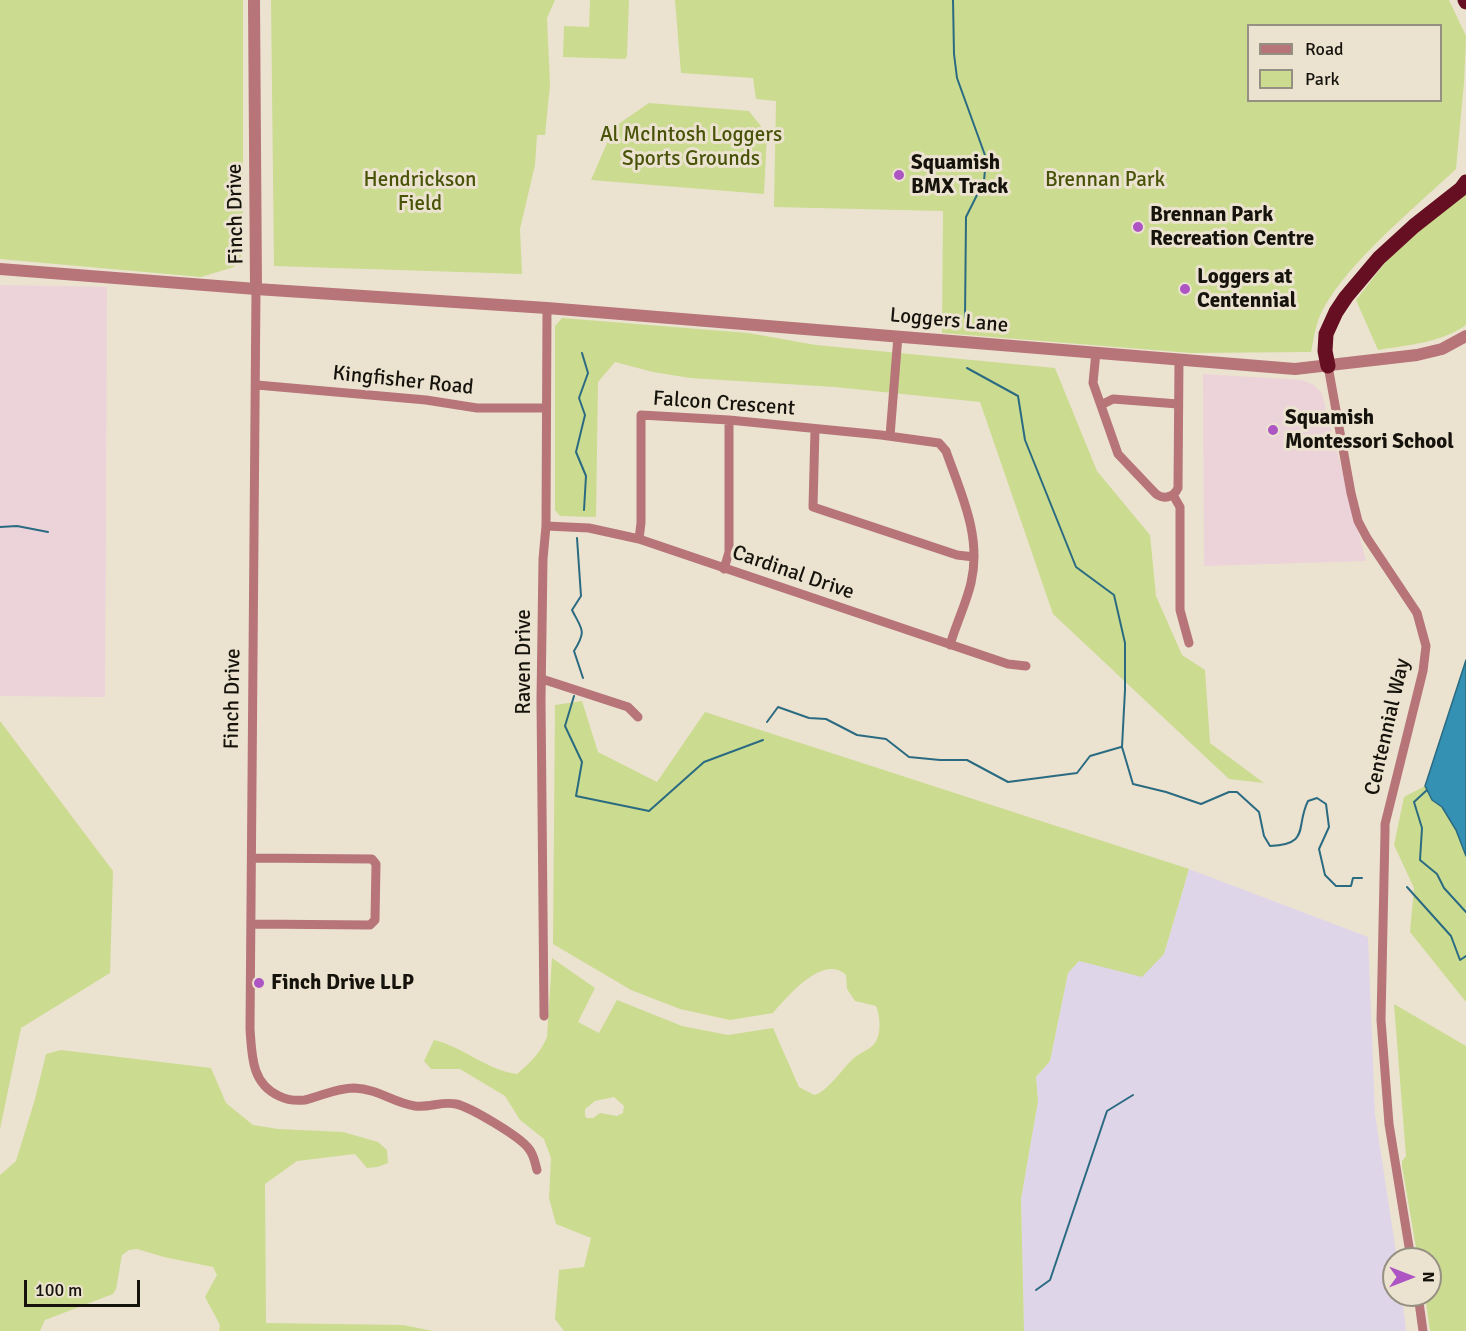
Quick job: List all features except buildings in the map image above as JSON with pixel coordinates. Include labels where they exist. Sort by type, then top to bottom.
[{"type":"highway","points":[[1328,366],[1325,351],[1326,334],[1346,297],[1378,258],[1466,182]]},
{"type":"street","name":"Finch Drive","points":[[254,0],[257,385],[250,1029],[252,1062],[258,1078],[269,1090],[282,1097],[301,1100],[335,1090],[361,1089],[380,1092],[415,1106],[446,1103],[462,1106],[524,1142],[533,1155],[537,1170]]},
{"type":"street","name":"Loggers Lane","points":[[0,269],[256,290],[547,308],[1295,369],[1328,366]]},
{"type":"street","name":"Raven Drive","points":[[544,1016],[542,679],[543,560],[546,526],[547,308]]},
{"type":"street","points":[[890,436],[898,336]]},
{"type":"street","points":[[1328,366],[1430,352],[1466,336]]},
{"type":"street","points":[[1096,352],[1093,383],[1120,457],[1159,496],[1173,495]]},
{"type":"street","points":[[1173,495],[1178,488],[1179,359]]},
{"type":"street","name":"Centennial Way","points":[[1328,366],[1358,520],[1366,538],[1417,613],[1426,646],[1423,672],[1385,824],[1381,1020],[1389,1124],[1409,1247]]},
{"type":"street","name":"Kingfisher Road","points":[[257,385],[426,400],[477,408],[546,408]]},
{"type":"street","points":[[1101,405],[1113,399],[1178,404]]},
{"type":"street","name":"Falcon Crescent","points":[[639,539],[642,415],[729,420],[939,443],[946,451],[972,526],[974,557],[971,584],[950,645]]},
{"type":"street","points":[[724,569],[729,552],[729,420]]},
{"type":"street","points":[[815,429],[813,507],[957,555],[974,557]]},
{"type":"street","points":[[1173,495],[1180,507],[1180,610],[1189,643]]},
{"type":"street","name":"Cardinal Drive","points":[[546,526],[589,528],[639,539],[950,645],[1008,664],[1026,666]]},
{"type":"street","points":[[542,679],[628,707],[638,717]]},
{"type":"street","points":[[252,858],[372,859],[376,864],[375,920],[370,925],[252,924]]},
{"type":"street","points":[[1420,1307],[1423,1331]]},
{"type":"shaded area","points":[[0,285],[107,287],[105,697],[0,696]]},
{"type":"shaded area","points":[[1203,374],[1302,380],[1314,385],[1322,394],[1366,561],[1204,566]]},
{"type":"shaded area","points":[[1189,869],[1368,937],[1375,1114],[1395,1247],[1382,1247],[1382,1307],[1403,1307],[1406,1331],[1024,1331],[1021,1199],[1038,1101],[1036,1077],[1050,1061],[1068,973],[1079,961],[1164,954]]},
{"type":"green space","points":[[0,0],[243,0],[243,218],[241,259],[234,267],[201,277],[0,259]]},
{"type":"green space","name":"Hendrickson Field","points":[[271,0],[555,0],[547,18],[550,85],[545,135],[537,135],[535,165],[520,229],[522,274],[274,266]]},
{"type":"green space","points":[[590,0],[629,0],[625,59],[563,57],[564,26],[589,27]]},
{"type":"green space","name":"Brennan Park","points":[[675,0],[1449,0],[1466,36],[1456,169],[1399,221],[1357,263],[1340,284],[1317,324],[1311,352],[1191,353],[942,333],[943,211],[774,207],[776,101],[756,99],[753,78],[681,73]]},
{"type":"green space","name":"Al McIntosh Loggers Sports Grounds","points":[[649,103],[749,111],[767,134],[764,194],[591,180],[614,127]]},
{"type":"green space","points":[[1466,190],[1466,325],[1435,340],[1378,350],[1356,300],[1388,259]]},
{"type":"green space","points":[[562,318],[748,333],[816,345],[1055,368],[1097,471],[1150,535],[1156,596],[1182,655],[1205,670],[1210,743],[1264,783],[1229,779],[1053,614],[980,402],[835,387],[690,378],[653,372],[615,362],[598,382],[596,517],[560,516],[555,510],[555,326]]},
{"type":"green space","points":[[582,701],[598,752],[657,782],[705,712],[1189,869],[1164,954],[1142,977],[1079,961],[1068,973],[1050,1061],[1036,1077],[1038,1101],[1021,1199],[1024,1331],[564,1331],[555,1319],[559,1270],[584,1267],[591,1238],[556,1224],[549,1198],[551,1158],[544,1139],[520,1120],[505,1096],[460,1069],[431,1069],[424,1061],[434,1040],[445,1043],[495,1068],[517,1074],[535,1057],[547,1037],[552,958],[595,988],[578,1022],[599,1033],[617,1000],[682,1026],[728,1035],[773,1028],[799,1087],[814,1095],[825,1089],[850,1061],[873,1045],[878,1035],[879,1023],[876,1006],[855,1001],[847,989],[846,975],[837,970],[816,973],[796,989],[773,1013],[730,1020],[680,1009],[631,990],[553,944],[555,705]],"holes":[[[614,1097],[624,1106],[623,1113],[617,1116],[600,1113],[593,1118],[585,1116],[585,1109],[595,1101]]]},
{"type":"green space","points":[[0,721],[113,871],[110,973],[21,1028],[0,1129]]},
{"type":"green space","points":[[1425,786],[1432,799],[1442,807],[1456,830],[1466,856],[1466,1002],[1410,932],[1414,888],[1394,845],[1404,797]]},
{"type":"green space","points":[[1394,1004],[1466,1046],[1466,1331],[1430,1331],[1427,1307],[1442,1307],[1442,1247],[1416,1247],[1402,1166],[1402,1161],[1406,1156]]},
{"type":"green space","points":[[61,1050],[211,1068],[226,1103],[253,1125],[278,1129],[343,1132],[378,1142],[387,1150],[388,1163],[367,1168],[355,1154],[297,1161],[265,1184],[266,1323],[403,1325],[433,1331],[219,1331],[220,1325],[205,1297],[217,1275],[213,1267],[137,1249],[129,1250],[122,1255],[113,1294],[45,1320],[40,1331],[0,1331],[0,1175],[16,1161],[46,1054]]},
{"type":"water","points":[[1466,660],[1466,856],[1456,830],[1442,807],[1432,800],[1425,786]]},
{"type":"waterway","points":[[953,0],[957,78],[986,158],[984,181],[966,217],[965,318]]},
{"type":"waterway","points":[[582,353],[588,373],[579,398],[585,415],[576,452],[586,476],[584,510]]},
{"type":"waterway","points":[[967,368],[1018,396],[1025,440],[1076,567],[1114,595],[1125,643],[1122,747],[1133,784],[1201,804],[1229,792],[1237,792],[1259,812],[1264,836],[1270,846],[1283,845],[1297,838],[1308,801],[1317,798],[1326,804],[1329,827],[1319,849],[1325,875],[1336,886],[1351,886],[1353,878],[1362,878]]},
{"type":"waterway","points":[[0,527],[17,526],[48,532]]},
{"type":"waterway","points":[[577,538],[581,596],[572,610],[582,630],[581,639],[574,651],[583,678]]},
{"type":"waterway","points":[[574,696],[565,726],[582,762],[576,796],[649,811],[704,762],[763,740]]},
{"type":"waterway","points":[[767,722],[778,707],[809,718],[826,719],[857,735],[886,739],[909,757],[967,760],[1008,782],[1077,773],[1090,756],[1121,747]]},
{"type":"waterway","points":[[1427,790],[1414,802],[1422,828],[1420,860],[1437,874],[1444,888],[1466,912]]},
{"type":"waterway","points":[[1407,887],[1451,936],[1460,960],[1466,956]]},
{"type":"waterway","points":[[1036,1290],[1050,1280],[1107,1111],[1133,1095]]},
{"type":"place","name":"Squamish BMX Track","points":[[899,175]]},
{"type":"place","name":"Brennan Park Recreation Centre","points":[[1138,227]]},
{"type":"place","name":"Loggers at Centennial","points":[[1185,289]]},
{"type":"place","name":"Squamish Montessori School","points":[[1273,430]]},
{"type":"place","name":"Finch Drive LLP","points":[[259,983]]}]
